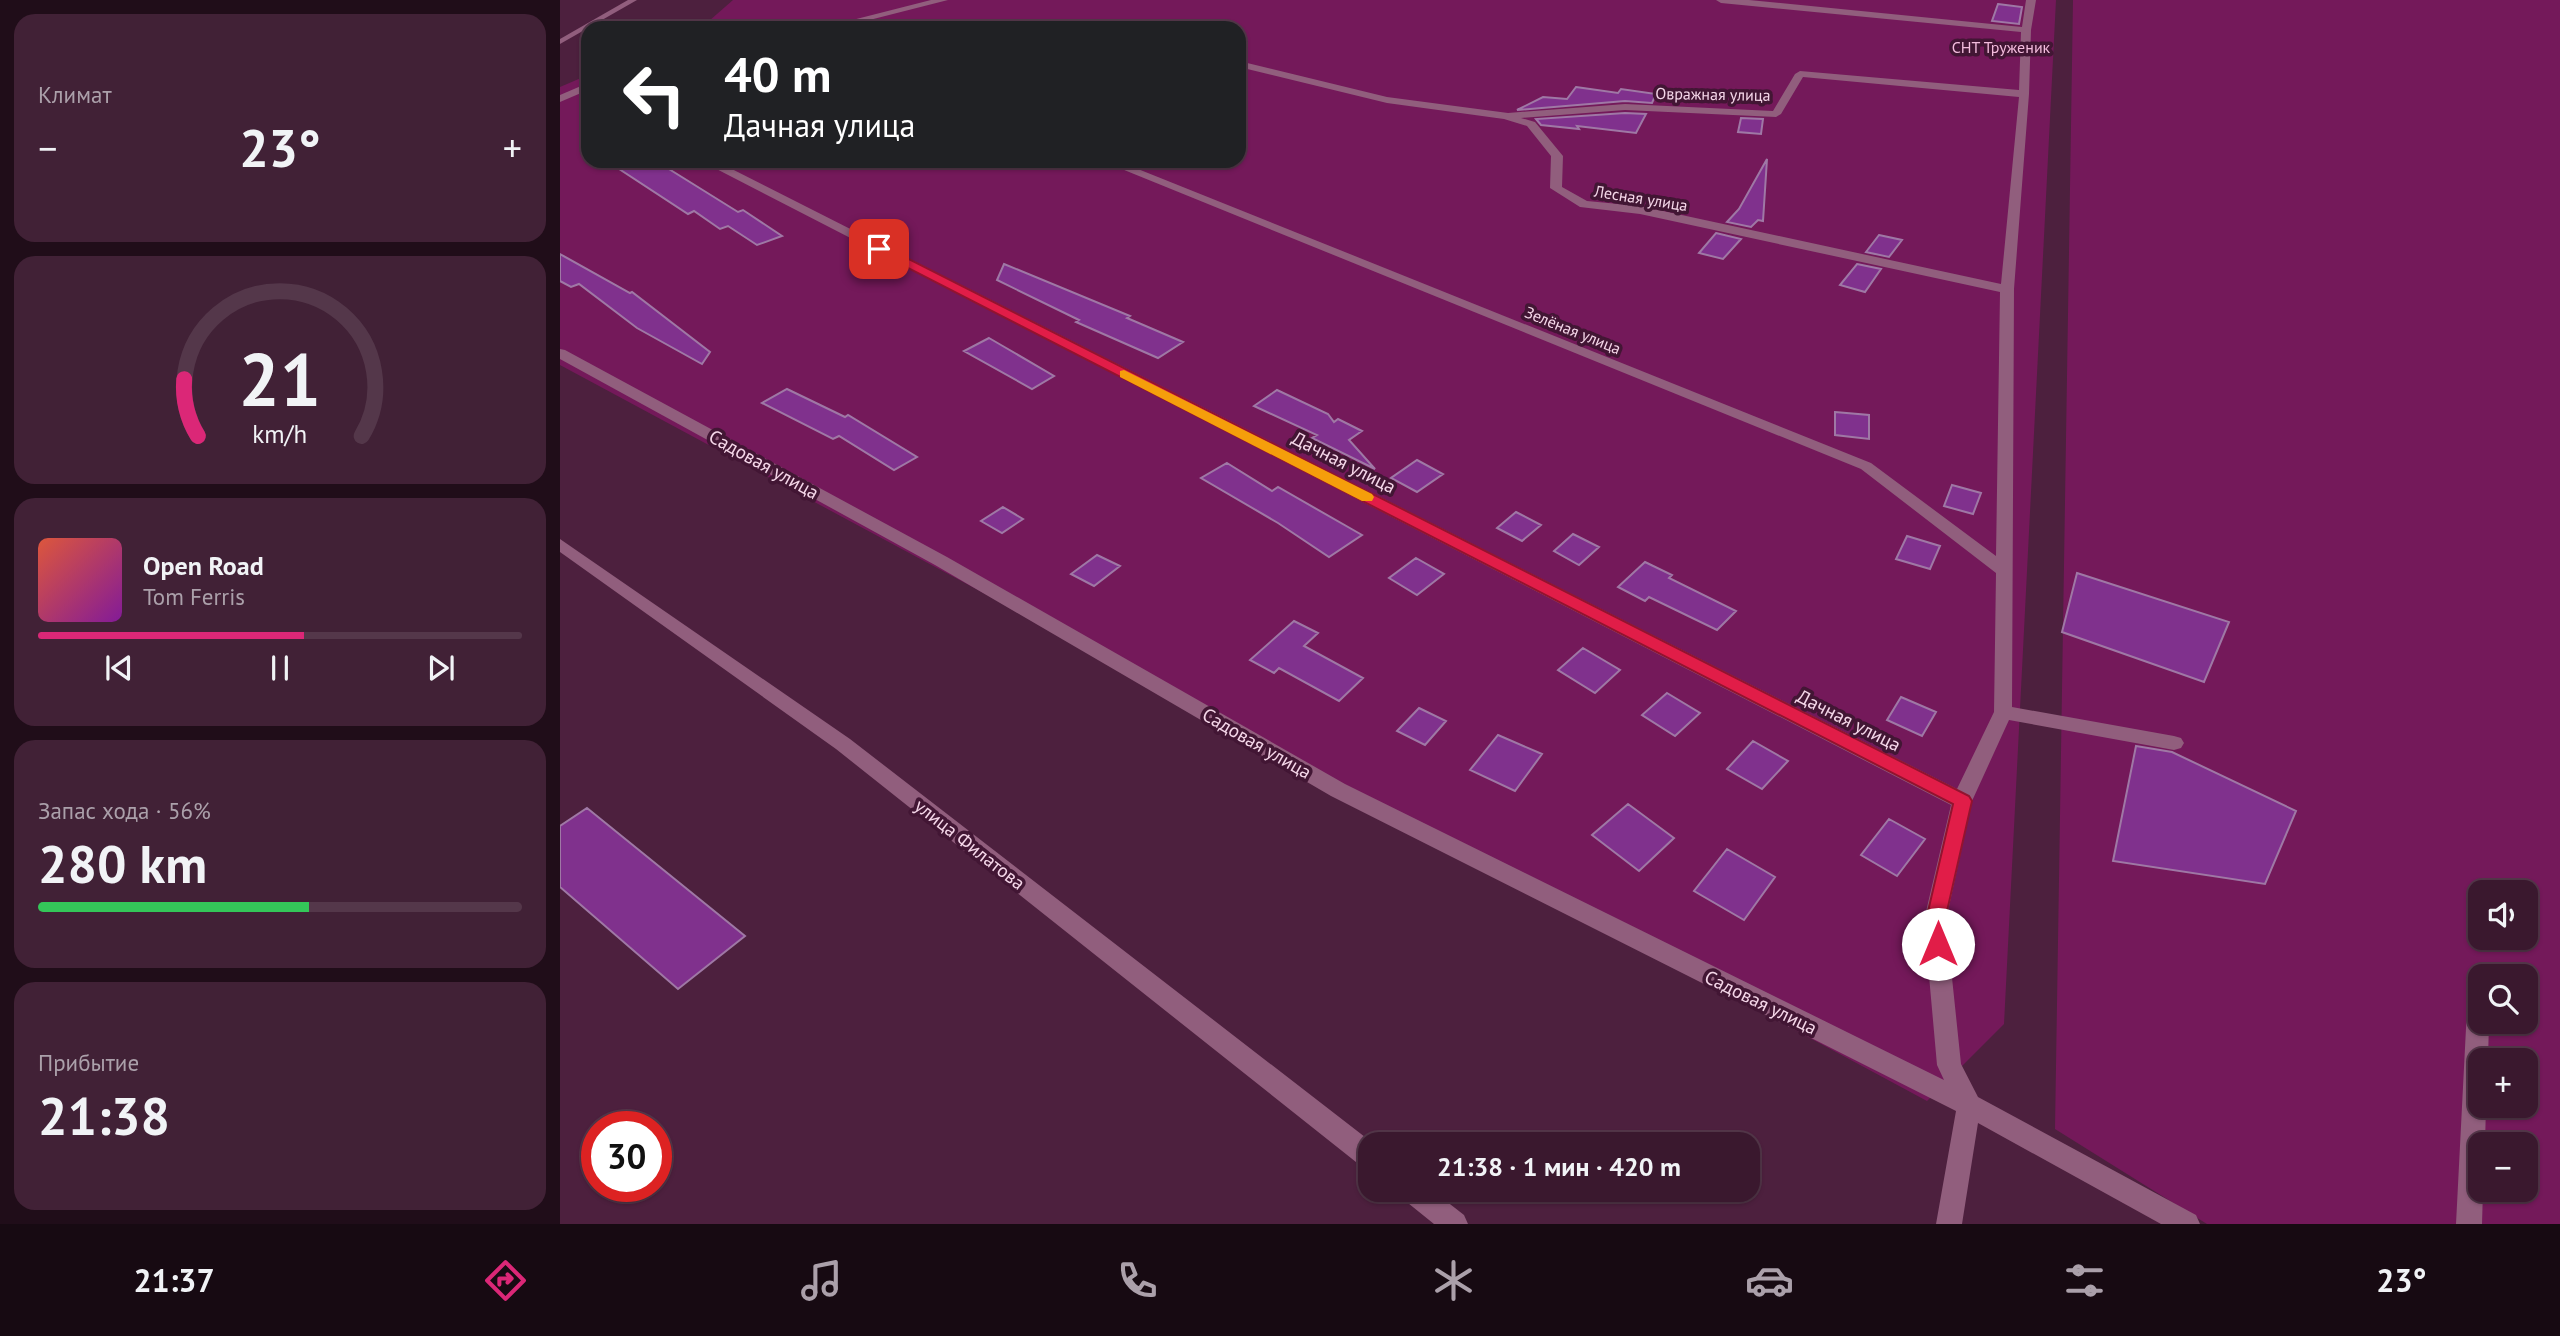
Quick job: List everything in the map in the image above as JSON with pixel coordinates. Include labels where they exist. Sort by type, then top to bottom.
[{"type":"street","points":[[855,21],[943,0]]},
{"type":"street","points":[[1721,0],[2026,30]]},
{"type":"street","points":[[1949,1224],[1969,1105],[1949,1065],[1936,920],[1962,801],[2003,712],[2007,289],[2024,94],[2026,30],[2031,0]]},
{"type":"street","name":"Лесная улица","points":[[1246,66],[1387,100],[1505,116],[1531,124],[1557,156],[1556,188],[1584,204],[1640,210],[2007,289]]},
{"type":"street","name":"Овражная улица","points":[[1505,116],[1541,111],[1625,107],[1776,114],[1800,74],[2024,94]]},
{"type":"street","points":[[560,99],[581,90]]},
{"type":"street","points":[[574,93],[581,96]]},
{"type":"street","name":"Дачная улица","points":[[721,168],[1962,801]]},
{"type":"street","name":"Зелёная улица","points":[[1125,168],[1866,466],[2003,570]]},
{"type":"street","name":"Садовая улица","points":[[560,353],[941,561],[1338,790],[1969,1105],[2187,1224]]},
{"type":"street","name":"улица Филатова","points":[[560,544],[843,744],[1358,1148]]},
{"type":"street","points":[[2003,712],[2174,743]]},
{"type":"street","points":[[2469,1224],[2477,1034]]},
{"type":"street","points":[[1427,1202],[1455,1224]]},
{"type":"lane","points":[[596,21],[633,0]]},
{"type":"lane","points":[[560,42],[581,30]]},
{"type":"green space","name":"СНТ Труженик","points":[[733,0],[2056,0],[2004,1024],[1927,1101],[560,365],[560,87],[581,78],[581,168],[1246,168],[1246,21],[709,21]]},
{"type":"green space","points":[[2073,0],[2560,0],[2560,1224],[2207,1224],[2055,1129]]},
{"type":"building","points":[[1998,4],[2022,7],[2019,24],[1992,21]]},
{"type":"building","points":[[1576,87],[1618,93],[1621,89],[1656,94],[1652,103],[1625,101],[1517,110],[1543,97],[1567,99]]},
{"type":"building","points":[[1646,114],[1636,133],[1541,125],[1536,119]]},
{"type":"building","points":[[1741,118],[1763,119],[1761,134],[1738,132]]},
{"type":"building","points":[[1767,159],[1763,221],[1758,220],[1751,227],[1727,222],[1739,209]]},
{"type":"building","points":[[618,168],[667,168],[738,212],[743,210],[782,236],[757,245],[728,226],[720,229],[694,211],[688,214]]},
{"type":"building","points":[[1716,233],[1741,239],[1723,259],[1699,253]]},
{"type":"building","points":[[1879,235],[1902,240],[1889,257],[1866,252]]},
{"type":"building","points":[[560,254],[632,292],[710,352],[702,364],[637,328],[579,284],[571,287],[560,281]]},
{"type":"building","points":[[1004,264],[1130,316],[1127,318],[1183,342],[1158,358],[1076,322],[1079,320],[997,280]]},
{"type":"building","points":[[1857,264],[1881,269],[1865,292],[1840,285]]},
{"type":"building","points":[[989,338],[1054,376],[1032,389],[964,351]]},
{"type":"building","points":[[787,389],[845,417],[848,415],[917,457],[894,470],[839,436],[833,439],[762,403]]},
{"type":"building","points":[[1277,390],[1328,414],[1334,422],[1338,419],[1362,431],[1349,440],[1375,469],[1312,438],[1317,435],[1254,406]]},
{"type":"building","points":[[1835,412],[1869,415],[1869,439],[1835,435]]},
{"type":"building","points":[[1417,460],[1443,474],[1417,492],[1391,478]]},
{"type":"building","points":[[1227,463],[1272,491],[1278,487],[1362,535],[1329,557],[1278,523],[1201,478]]},
{"type":"building","points":[[1952,485],[1981,493],[1973,514],[1944,506]]},
{"type":"building","points":[[1003,507],[1023,519],[1002,533],[981,521]]},
{"type":"building","points":[[1516,512],[1541,525],[1522,541],[1497,528]]},
{"type":"building","points":[[1573,534],[1599,547],[1579,565],[1554,551]]},
{"type":"building","points":[[1907,536],[1940,546],[1930,569],[1896,559]]},
{"type":"building","points":[[1097,555],[1120,566],[1094,586],[1071,574]]},
{"type":"building","points":[[1416,558],[1444,574],[1417,595],[1389,578]]},
{"type":"building","points":[[1645,562],[1672,575],[1669,578],[1736,611],[1717,630],[1649,597],[1645,601],[1618,587]]},
{"type":"building","points":[[2077,573],[2229,622],[2204,682],[2062,632]]},
{"type":"building","points":[[1294,621],[1318,633],[1304,646],[1363,678],[1339,701],[1279,668],[1274,673],[1250,660]]},
{"type":"building","points":[[1583,648],[1620,670],[1595,693],[1558,670]]},
{"type":"building","points":[[1667,693],[1700,713],[1675,736],[1642,715]]},
{"type":"building","points":[[1901,697],[1936,712],[1922,736],[1887,720]]},
{"type":"building","points":[[1419,708],[1446,721],[1425,745],[1397,731]]},
{"type":"building","points":[[1498,735],[1542,754],[1515,791],[1470,770]]},
{"type":"building","points":[[1753,741],[1788,761],[1762,789],[1727,769]]},
{"type":"building","points":[[2136,746],[2172,752],[2296,811],[2265,884],[2113,861]]},
{"type":"building","points":[[1628,804],[1674,838],[1639,871],[1592,835]]},
{"type":"building","points":[[587,808],[745,936],[678,989],[560,887],[560,826]]},
{"type":"building","points":[[1889,819],[1925,839],[1897,876],[1861,855]]},
{"type":"building","points":[[1727,849],[1775,877],[1744,920],[1694,891]]},
{"type":"slow traffic","points":[[1124,374],[1367,497]]},
{"type":"route","points":[[879,249],[1962,801],[1936,920],[1938,944]]}]
